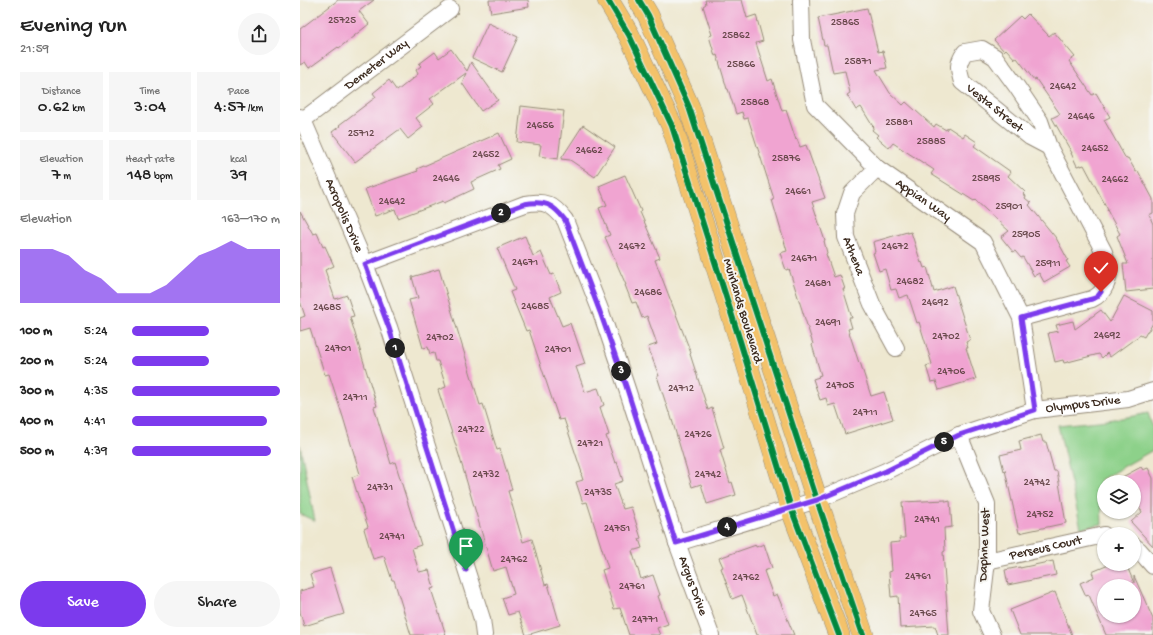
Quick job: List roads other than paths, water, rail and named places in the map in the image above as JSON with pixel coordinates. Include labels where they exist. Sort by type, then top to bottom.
[{"type":"main road","name":"Muirlands Boulevard","points":[[608,0],[629,35],[672,126],[791,508],[839,635]]},
{"type":"main road","name":"Muirlands Boulevard","points":[[639,0],[648,15],[689,107],[817,500],[863,635]]},
{"type":"street","name":"Appian Way","points":[[801,0],[802,40],[815,105],[877,168],[983,242],[1021,318],[1035,410]]},
{"type":"street","name":"Demeter Way","points":[[302,118],[450,9]]},
{"type":"street","name":"Vesta Street","points":[[1021,318],[1097,297],[1109,278],[1108,264],[1104,252],[1049,147],[1040,121],[995,57],[982,49],[965,52],[959,60],[959,71],[962,82],[1030,137],[1049,147]]},
{"type":"street","name":"Acropolis Drive","points":[[302,118],[365,264],[391,335],[482,619],[484,635]]},
{"type":"street","name":"Athena","points":[[877,168],[852,193],[844,214],[846,237],[872,304],[896,348]]},
{"type":"street","name":"Argus Drive","points":[[365,264],[524,204],[534,202],[545,204],[552,206],[558,211],[565,220],[600,312],[626,386],[676,543],[711,635]]},
{"type":"street","name":"Olympus Drive","points":[[676,543],[817,500],[886,471],[959,435],[1035,410],[1128,399],[1153,391]]},
{"type":"street","name":"Daphne West","points":[[959,435],[987,504],[987,561],[981,611],[992,635]]},
{"type":"street","name":"Perseus Court","points":[[987,561],[1097,537]]},
{"type":"street","points":[[1141,552],[1153,566]]}]
